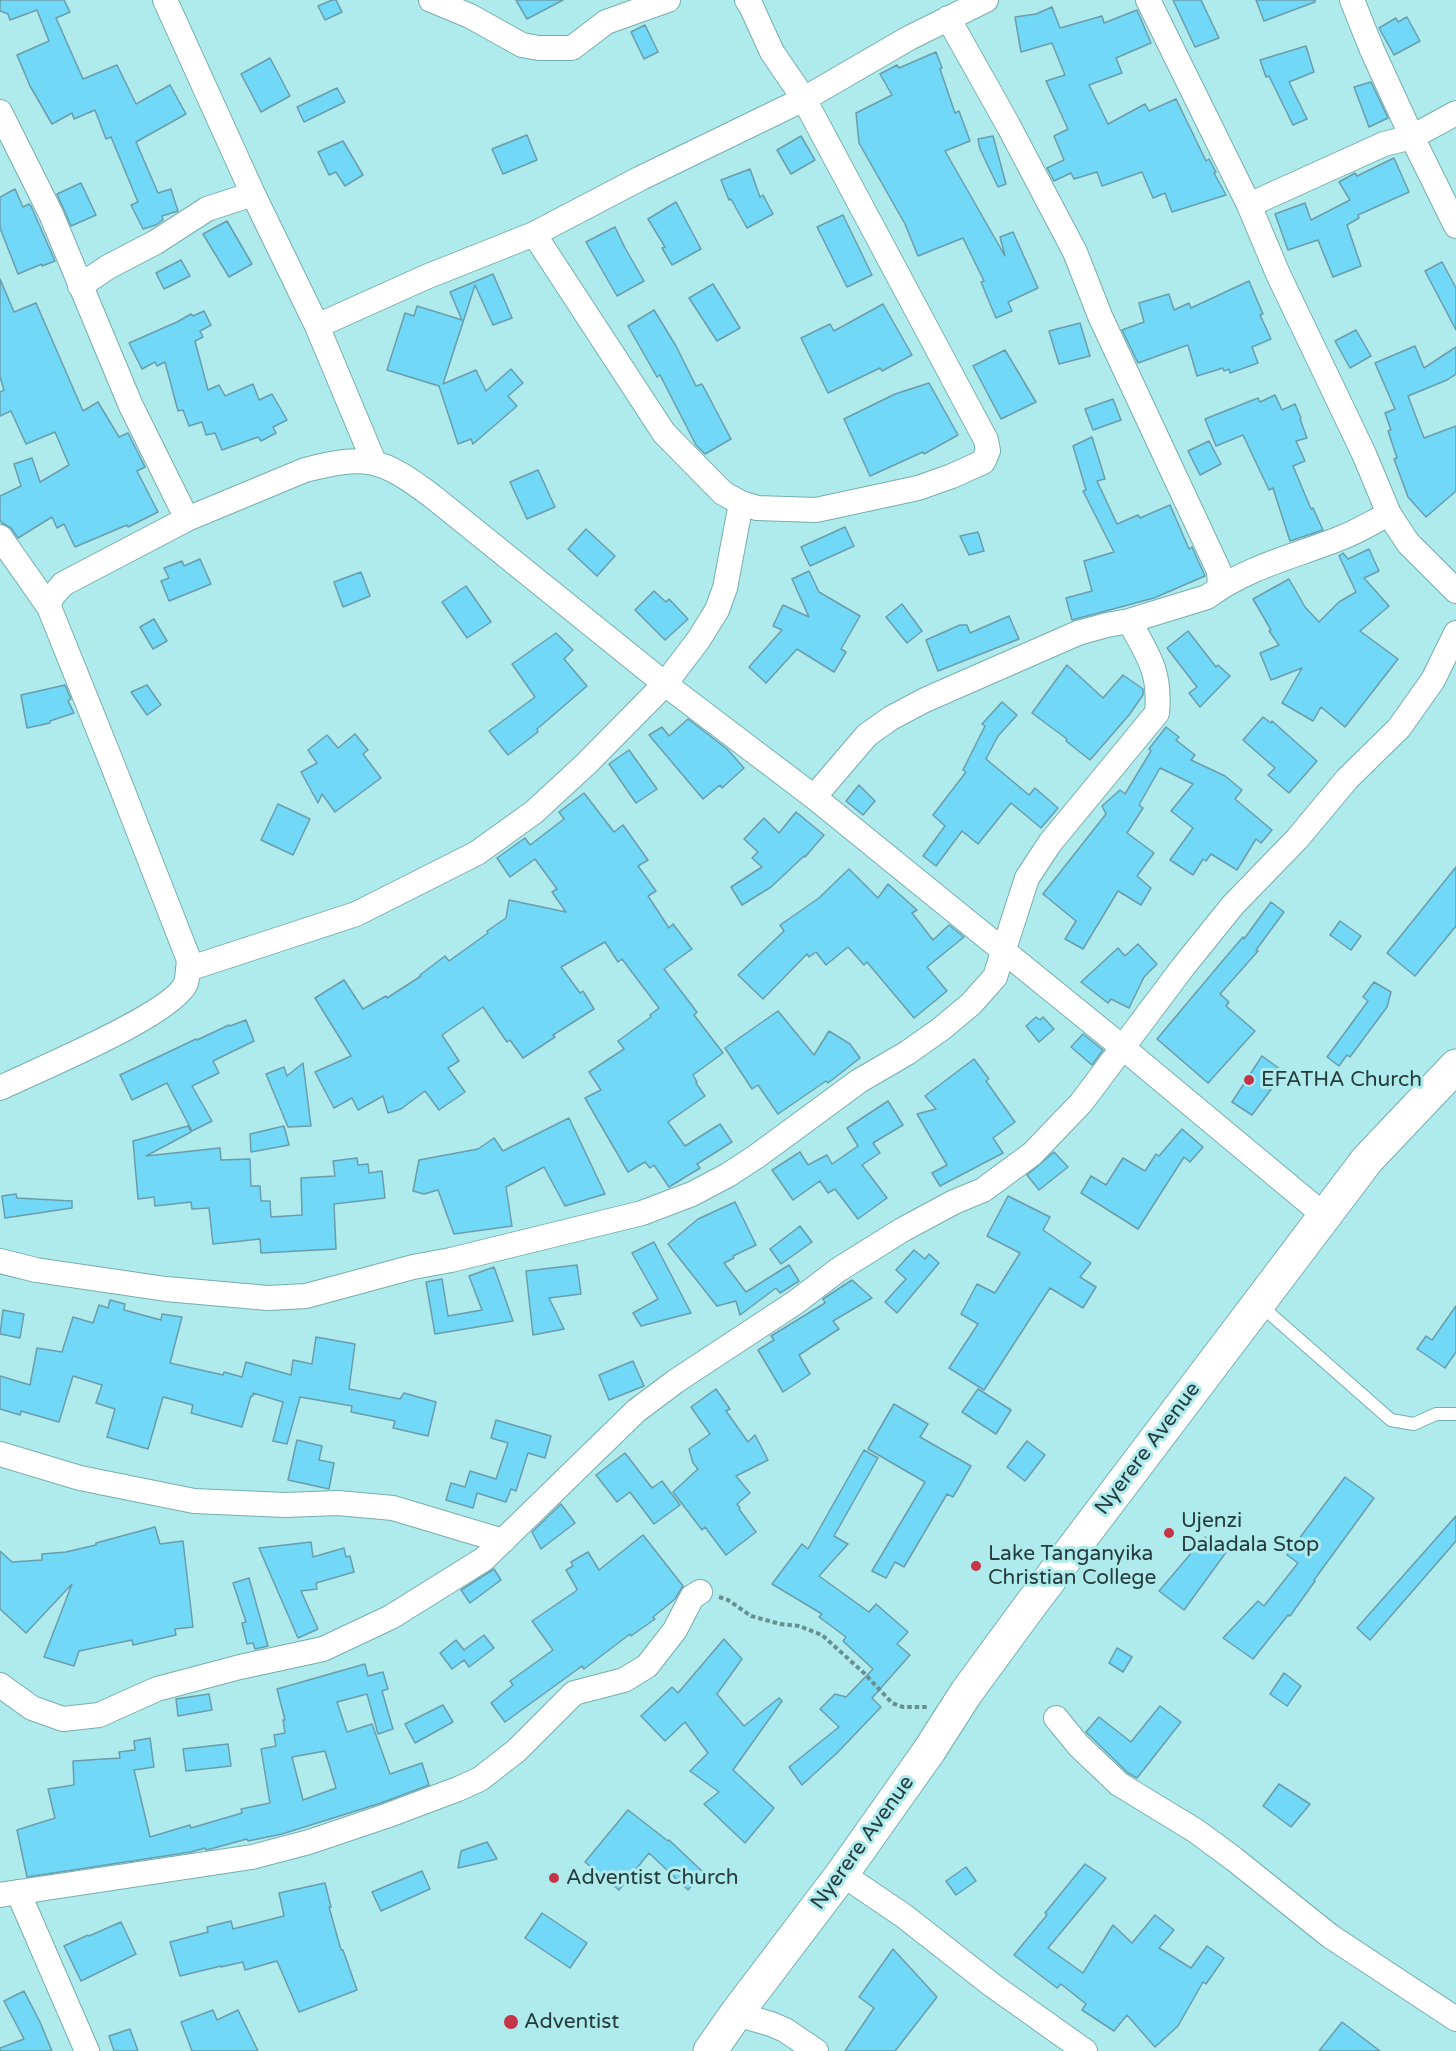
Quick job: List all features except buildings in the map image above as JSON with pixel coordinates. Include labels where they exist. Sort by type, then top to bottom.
[{"type":"main road","name":"Nyerere Avenue","points":[[710,2051],[842,1874],[1029,1607],[1367,1160],[1456,1066]]},
{"type":"street","points":[[165,0],[316,326],[374,462]]},
{"type":"street","points":[[431,0],[470,16],[522,45],[539,48],[572,48],[606,22],[668,0]]},
{"type":"street","points":[[534,234],[664,433],[723,492],[741,503],[757,508],[816,510],[918,488],[983,462],[988,451],[981,429],[804,99],[772,52],[752,6],[747,0]]},
{"type":"street","points":[[316,326],[426,277],[534,234],[641,178],[804,99],[909,38],[986,0]]},
{"type":"street","points":[[1148,0],[1249,205],[1278,274],[1364,454],[1389,514],[1408,543],[1456,591]]},
{"type":"street","points":[[1352,0],[1412,137],[1456,226]]},
{"type":"street","points":[[948,18],[1076,252],[1104,326],[1219,571],[1220,585],[1217,589]]},
{"type":"street","points":[[0,112],[51,214],[131,406],[187,519]]},
{"type":"street","points":[[1249,205],[1384,144],[1412,137],[1456,113]]},
{"type":"street","points":[[80,286],[207,209],[253,194]]},
{"type":"street","points":[[49,607],[51,598],[63,584],[187,519],[315,467],[350,460],[374,462],[405,476],[665,684],[814,797],[1122,1047],[1325,1216]]},
{"type":"street","points":[[188,969],[356,914],[477,853],[534,812],[586,764],[665,684],[699,639],[717,610],[725,588],[741,503]]},
{"type":"street","points":[[814,797],[867,735],[891,718],[925,700],[1078,633],[1129,621],[1207,597],[1217,589],[1268,563],[1344,537],[1389,514]]},
{"type":"street","points":[[0,537],[49,607],[189,960],[186,984],[172,999],[134,1025],[0,1088]]},
{"type":"street","points":[[0,1261],[36,1270],[219,1295],[268,1298],[306,1296],[413,1266],[451,1260],[642,1213],[692,1194],[728,1175],[859,1081],[907,1053],[941,1029],[971,1004],[995,977],[1027,878],[1050,843],[1157,713],[1159,691],[1151,660],[1129,621]]},
{"type":"street","points":[[0,1685],[32,1708],[63,1719],[99,1715],[157,1689],[240,1666],[323,1649],[392,1617],[484,1559],[636,1411],[676,1381],[796,1302],[838,1270],[902,1230],[954,1202],[983,1190],[1032,1154],[1081,1103],[1183,967],[1233,905],[1297,839],[1347,779],[1399,728],[1433,680],[1456,633]]},
{"type":"street","points":[[0,1454],[80,1478],[194,1501],[338,1503],[393,1508],[503,1541]]},
{"type":"street","points":[[87,2051],[9,1894],[252,1857],[309,1842],[458,1789],[480,1779],[516,1751],[574,1693],[624,1680],[647,1666],[675,1630],[692,1597],[700,1592]]},
{"type":"street","points":[[1056,1718],[1079,1746],[1119,1784],[1196,1831],[1330,1936],[1456,2019]]},
{"type":"street","points":[[842,1874],[904,1916],[992,1985],[1085,2051]]},
{"type":"street","points":[[736,2014],[785,2030],[816,2051]]},
{"type":"lane","points":[[1258,1304],[1391,1420],[1414,1424],[1436,1414],[1456,1414]]},
{"type":"path","points":[[700,1592],[728,1600],[750,1616],[799,1626],[822,1635],[892,1702],[903,1707],[918,1708],[960,1703]]},
{"type":"place","name":"EFATHA Church","points":[[1249,1080]]},
{"type":"place","name":"Ujenzi Daladala Stop","points":[[1169,1533]]},
{"type":"place","name":"Lake Tanganyika Christian College","points":[[976,1566]]},
{"type":"place","name":"Adventist Church","points":[[554,1878]]},
{"type":"place","name":"Adventist","points":[[511,2022]]}]
